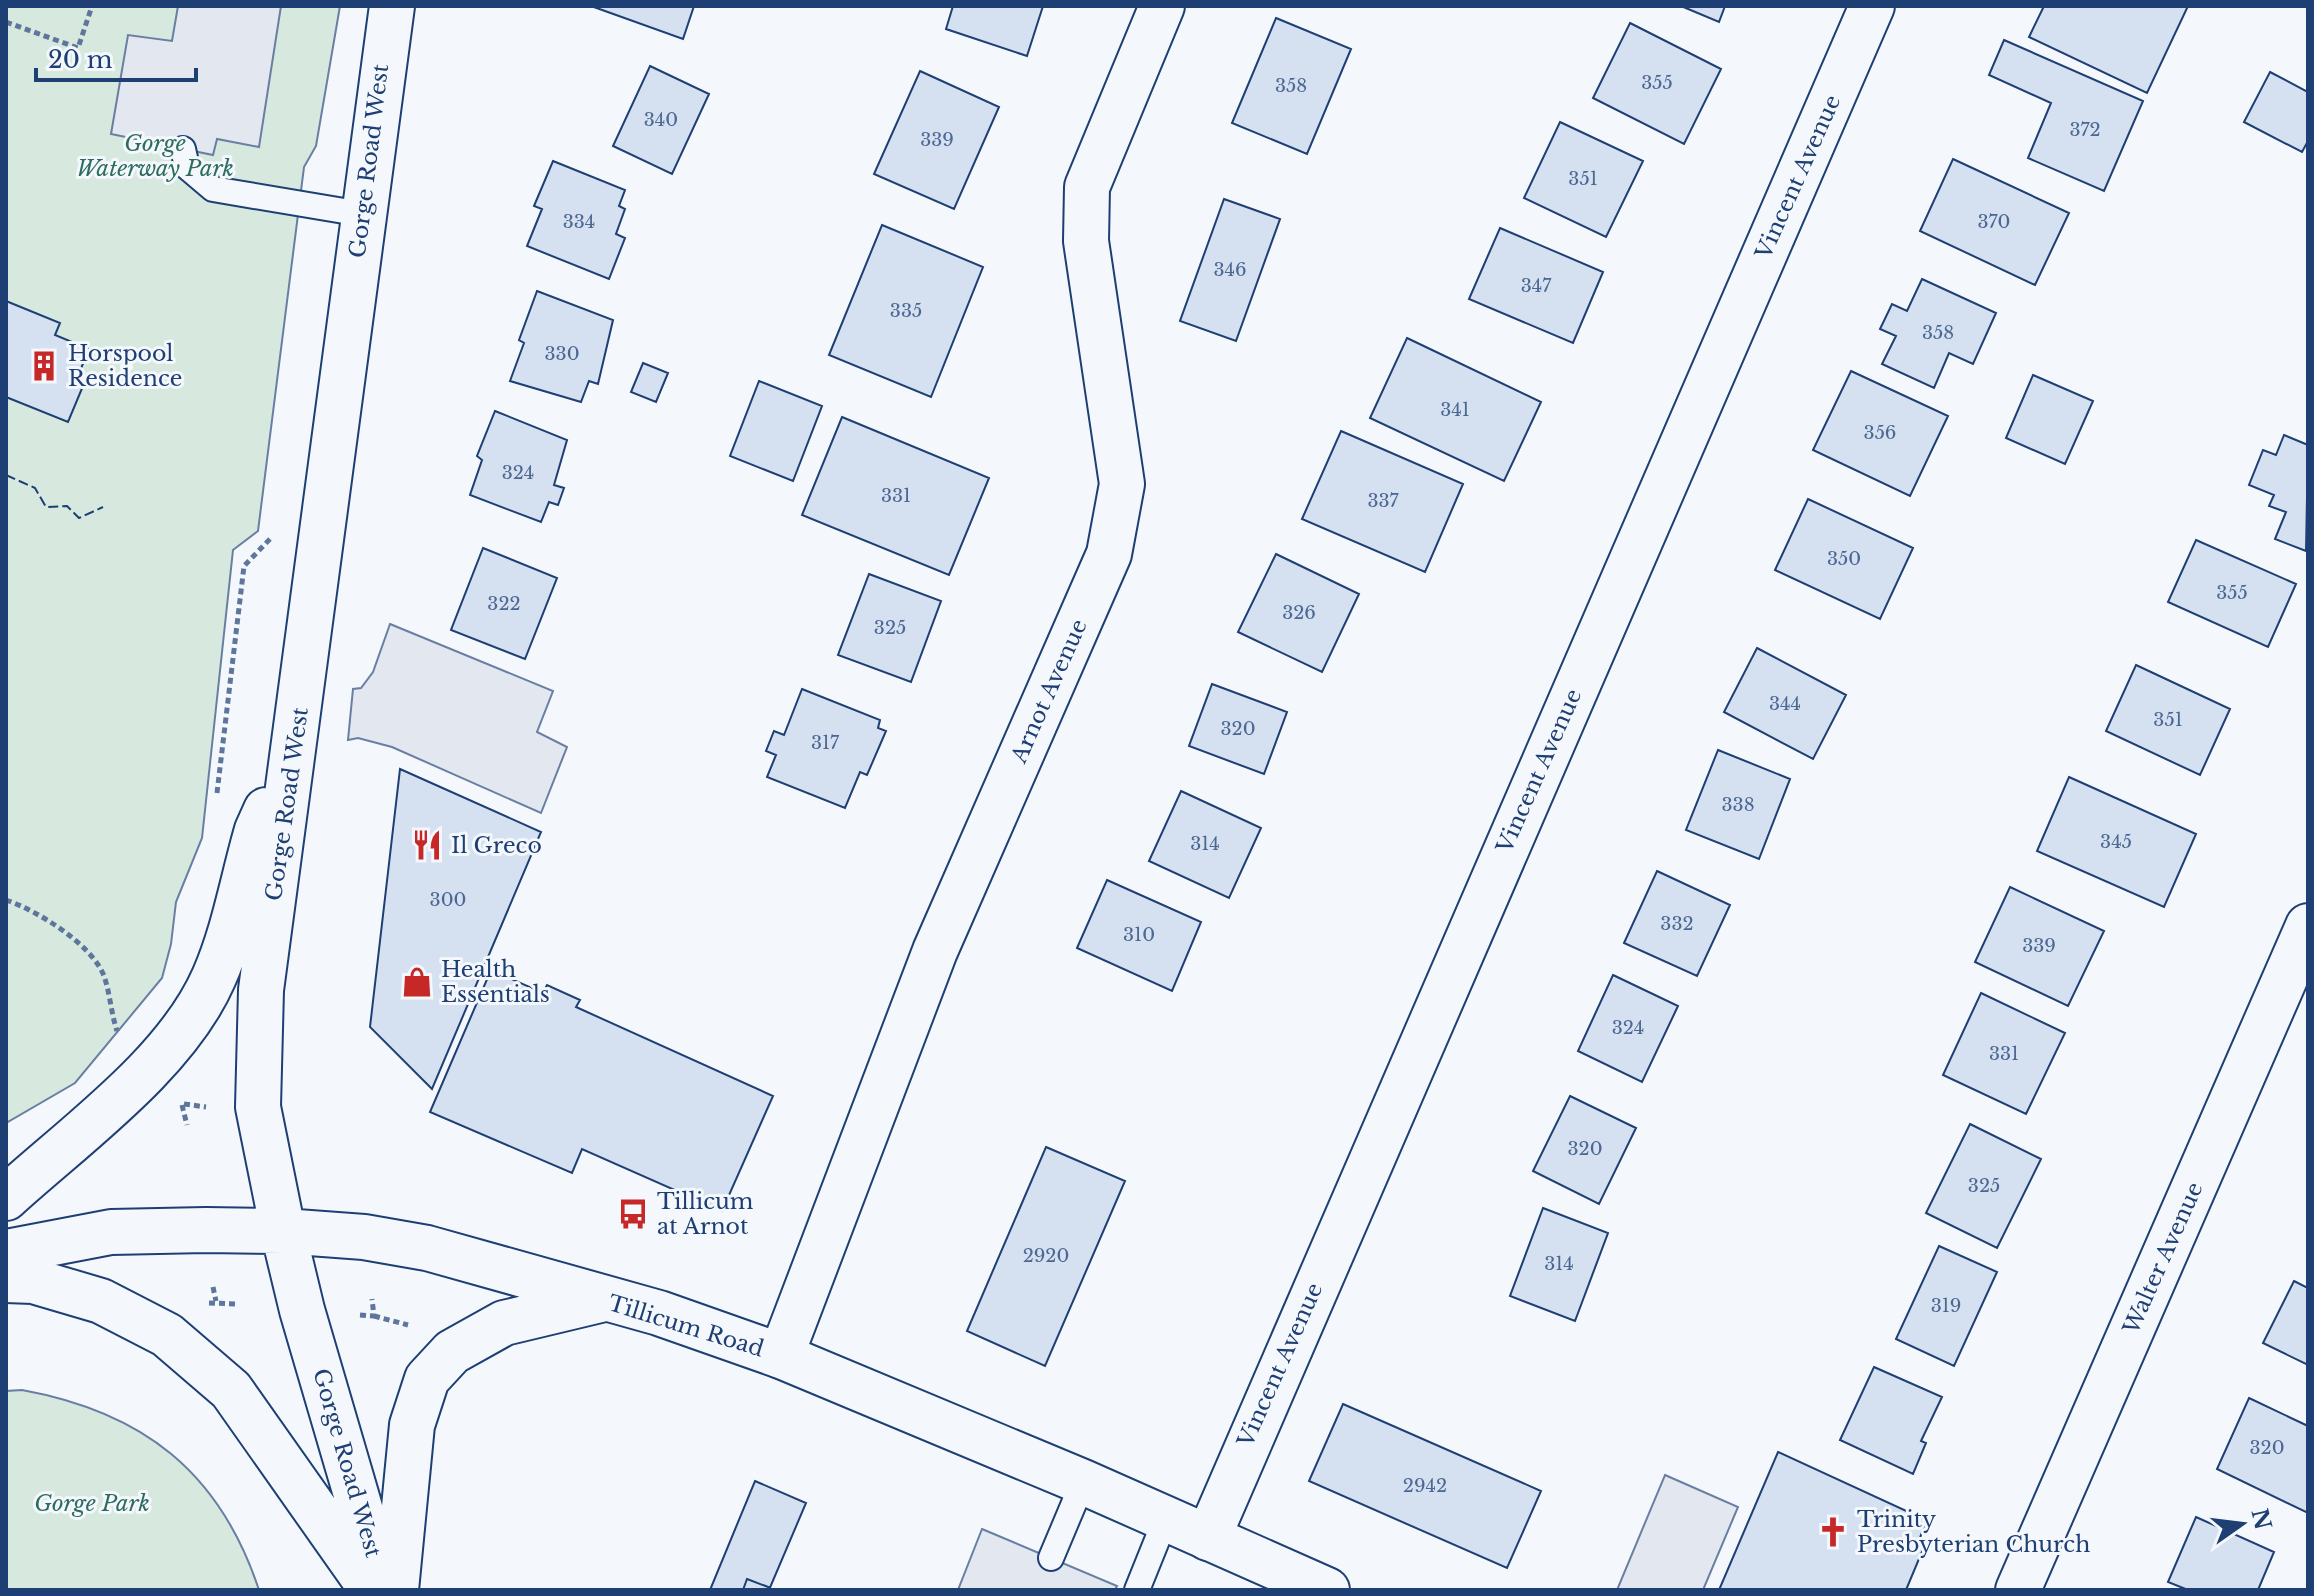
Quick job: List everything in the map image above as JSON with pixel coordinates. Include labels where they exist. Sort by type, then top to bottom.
[{"type":"main road","name":"Gorge Road West","points":[[384,1590],[302,1310],[258,1107],[261,990],[392,6]]},
{"type":"main road","name":"Arnot Avenue","points":[[781,1356],[935,951],[1109,554],[1122,484],[1086,241],[1087,187],[1162,6]]},
{"type":"main road","name":"Vincent Avenue","points":[[1208,1538],[1239,1458],[1872,6]]},
{"type":"main road","points":[[6,1198],[146,1072],[184,1031],[214,977],[257,830],[293,750]]},
{"type":"main road","name":"Walter Avenue","points":[[2018,1590],[2308,926]]},
{"type":"main road","name":"Tillicum Road","points":[[6,1252],[111,1232],[283,1231],[364,1237],[427,1248],[659,1313],[781,1356],[1083,1482],[1327,1590]]},
{"type":"main road","points":[[6,1280],[33,1281],[101,1301],[167,1335],[231,1390],[372,1590]]},
{"type":"main road","points":[[396,1590],[412,1425],[427,1379],[452,1352],[504,1323],[602,1299]]},
{"type":"lane","points":[[183,149],[187,167],[213,189],[362,214]]},
{"type":"lane","points":[[1051,1558],[1083,1482]]},
{"type":"lane","points":[[1137,1590],[1166,1518]]},
{"type":"path","points":[[6,22],[78,48],[92,6]]},
{"type":"path","points":[[216,803],[222,727],[244,566],[253,556]]},
{"type":"path","points":[[6,900],[26,907],[73,939],[103,974],[108,1004],[121,1044]]},
{"type":"path","points":[[187,1125],[182,1104],[206,1107]]},
{"type":"path","points":[[213,1287],[216,1301],[238,1304]]},
{"type":"path","points":[[372,1299],[374,1316]]},
{"type":"path","points":[[360,1315],[420,1328]]},
{"type":"green space","name":"Gorge Waterway Park","points":[[6,6],[340,6],[316,146],[304,167],[258,531],[233,550],[202,838],[176,902],[171,944],[162,978],[75,1083],[6,1123]]},
{"type":"green space","name":"Gorge Park","points":[[22,1390],[105,1414],[140,1432],[171,1454],[199,1481],[223,1512],[243,1548],[259,1590],[6,1590],[6,1391]]},
{"type":"shaded area","points":[[178,6],[281,6],[259,147],[217,139],[213,155],[111,134],[128,35],[172,41]]},
{"type":"shaded area","points":[[390,624],[553,691],[537,732],[567,747],[541,813],[392,747],[358,738],[348,740],[353,689],[361,688],[373,672]]},
{"type":"shaded area","points":[[1665,1475],[1738,1507],[1703,1590],[1617,1590]]},
{"type":"shaded area","points":[[982,1529],[1117,1586],[1115,1590],[958,1590]]},
{"type":"building","points":[[591,6],[694,6],[683,39]]},
{"type":"building","points":[[953,6],[1043,6],[1027,56],[946,29]]},
{"type":"building","points":[[1681,6],[1725,6],[1719,22]]},
{"type":"building","points":[[2044,6],[2188,6],[2147,93],[2029,37]]},
{"type":"building","points":[[1276,18],[1351,49],[1307,154],[1232,123]]},
{"type":"building","points":[[1630,23],[1721,69],[1684,144],[1593,98]]},
{"type":"building","points":[[2004,40],[2143,101],[2104,191],[2028,158],[2051,103],[1989,75]]},
{"type":"building","points":[[650,66],[709,94],[672,174],[613,146]]},
{"type":"building","points":[[920,71],[999,107],[954,209],[874,174]]},
{"type":"building","points":[[2270,72],[2308,92],[2308,141],[2302,152],[2244,122]]},
{"type":"building","points":[[1560,122],[1643,161],[1606,237],[1524,198]]},
{"type":"building","points":[[1953,159],[2069,213],[2035,285],[1920,231]]},
{"type":"building","points":[[553,161],[625,190],[619,206],[625,209],[616,234],[625,238],[609,279],[527,246],[542,209],[534,206]]},
{"type":"building","points":[[1224,199],[1280,219],[1236,341],[1180,321]]},
{"type":"building","points":[[882,225],[983,267],[931,397],[829,355]]},
{"type":"building","points":[[1500,228],[1603,272],[1573,343],[1469,299]]},
{"type":"building","points":[[1922,279],[1996,313],[1973,364],[1949,353],[1934,388],[1882,364],[1896,336],[1880,329],[1892,304],[1907,311]]},
{"type":"building","points":[[537,291],[613,320],[598,384],[589,381],[581,402],[510,381],[524,343],[519,340]]},
{"type":"building","name":"Horspool Residence","points":[[6,301],[60,323],[55,335],[89,349],[75,383],[83,386],[68,422],[6,397]]},
{"type":"building","points":[[1407,338],[1541,402],[1504,481],[1370,418]]},
{"type":"building","points":[[643,363],[668,373],[656,402],[631,392]]},
{"type":"building","points":[[1851,371],[1948,416],[1910,496],[1813,450]]},
{"type":"building","points":[[2033,375],[2093,401],[2065,464],[2006,438]]},
{"type":"building","points":[[759,381],[822,406],[793,481],[730,456]]},
{"type":"building","points":[[495,411],[567,440],[554,485],[564,488],[558,505],[549,502],[541,522],[470,495],[482,460],[477,456]]},
{"type":"building","points":[[842,417],[989,478],[949,575],[802,515]]},
{"type":"building","points":[[1341,431],[1463,484],[1425,572],[1302,519]]},
{"type":"building","points":[[2284,435],[2308,445],[2306,551],[2275,539],[2286,512],[2269,506],[2274,495],[2249,485],[2263,450],[2276,455]]},
{"type":"building","points":[[1808,499],[1913,548],[1880,619],[1775,570]]},
{"type":"building","points":[[2196,540],[2296,584],[2268,647],[2168,602]]},
{"type":"building","points":[[483,548],[557,578],[525,659],[451,630]]},
{"type":"building","points":[[1276,554],[1359,594],[1322,672],[1238,632]]},
{"type":"building","points":[[869,574],[941,601],[911,682],[838,655]]},
{"type":"building","points":[[1757,648],[1846,695],[1813,759],[1724,712]]},
{"type":"building","points":[[2136,665],[2230,709],[2200,775],[2106,731]]},
{"type":"building","points":[[1212,684],[1287,712],[1264,774],[1189,746]]},
{"type":"building","points":[[802,689],[880,720],[878,728],[886,731],[867,775],[860,772],[845,808],[767,777],[776,755],[766,751],[774,731],[784,735]]},
{"type":"building","points":[[1718,750],[1790,779],[1759,859],[1686,830]]},
{"type":"building","points":[[400,769],[541,832],[432,1089],[370,1027]]},
{"type":"building","points":[[2069,777],[2196,834],[2164,907],[2037,851]]},
{"type":"building","points":[[1181,791],[1261,828],[1229,898],[1149,861]]},
{"type":"building","points":[[1657,871],[1730,905],[1697,976],[1624,943]]},
{"type":"building","points":[[1107,880],[1201,922],[1172,991],[1077,948]]},
{"type":"building","points":[[2010,887],[2104,931],[2068,1006],[1975,962]]},
{"type":"building","points":[[491,970],[543,993],[547,985],[580,1000],[576,1007],[773,1096],[722,1211],[582,1149],[572,1173],[430,1112]]},
{"type":"building","points":[[1613,975],[1678,1006],[1642,1082],[1578,1051]]},
{"type":"building","points":[[1981,993],[2065,1033],[2026,1114],[1943,1075]]},
{"type":"building","points":[[1570,1096],[1636,1128],[1599,1204],[1533,1171]]},
{"type":"building","points":[[1970,1124],[2041,1159],[1997,1248],[1926,1213]]},
{"type":"building","points":[[1046,1147],[1125,1181],[1045,1366],[967,1331]]},
{"type":"building","points":[[1543,1208],[1608,1233],[1575,1321],[1510,1296]]},
{"type":"building","points":[[1939,1246],[1997,1272],[1954,1366],[1896,1339]]},
{"type":"building","points":[[2294,1281],[2308,1288],[2308,1365],[2263,1343]]},
{"type":"building","points":[[1874,1367],[1942,1397],[1921,1441],[1926,1443],[1913,1474],[1840,1440]]},
{"type":"building","points":[[2249,1398],[2308,1426],[2308,1513],[2217,1469]]},
{"type":"building","points":[[1343,1404],[1541,1491],[1507,1568],[1309,1481]]},
{"type":"building","name":"Trinity Presbyterian Church","points":[[1778,1452],[1926,1520],[1918,1544],[1924,1547],[1906,1590],[1719,1590]]},
{"type":"building","points":[[755,1481],[806,1503],[769,1590],[710,1590]]},
{"type":"building","points":[[2196,1517],[2274,1552],[2258,1590],[2188,1590],[2168,1582]]},
{"type":"building","points":[[747,1579],[776,1590],[743,1590]]},
{"type":"fence","points":[[6,475],[35,488],[46,507],[67,506],[79,518],[103,507]]},
{"type":"place","name":"Horspool Residence","points":[[44,366]]},
{"type":"place","name":"Il Greco","points":[[427,845]]},
{"type":"place","name":"Health Essentials","points":[[417,982]]},
{"type":"place","name":"Tillicum at Arnot","points":[[633,1214]]},
{"type":"place","name":"Trinity Presbyterian Church","points":[[1833,1532]]}]
